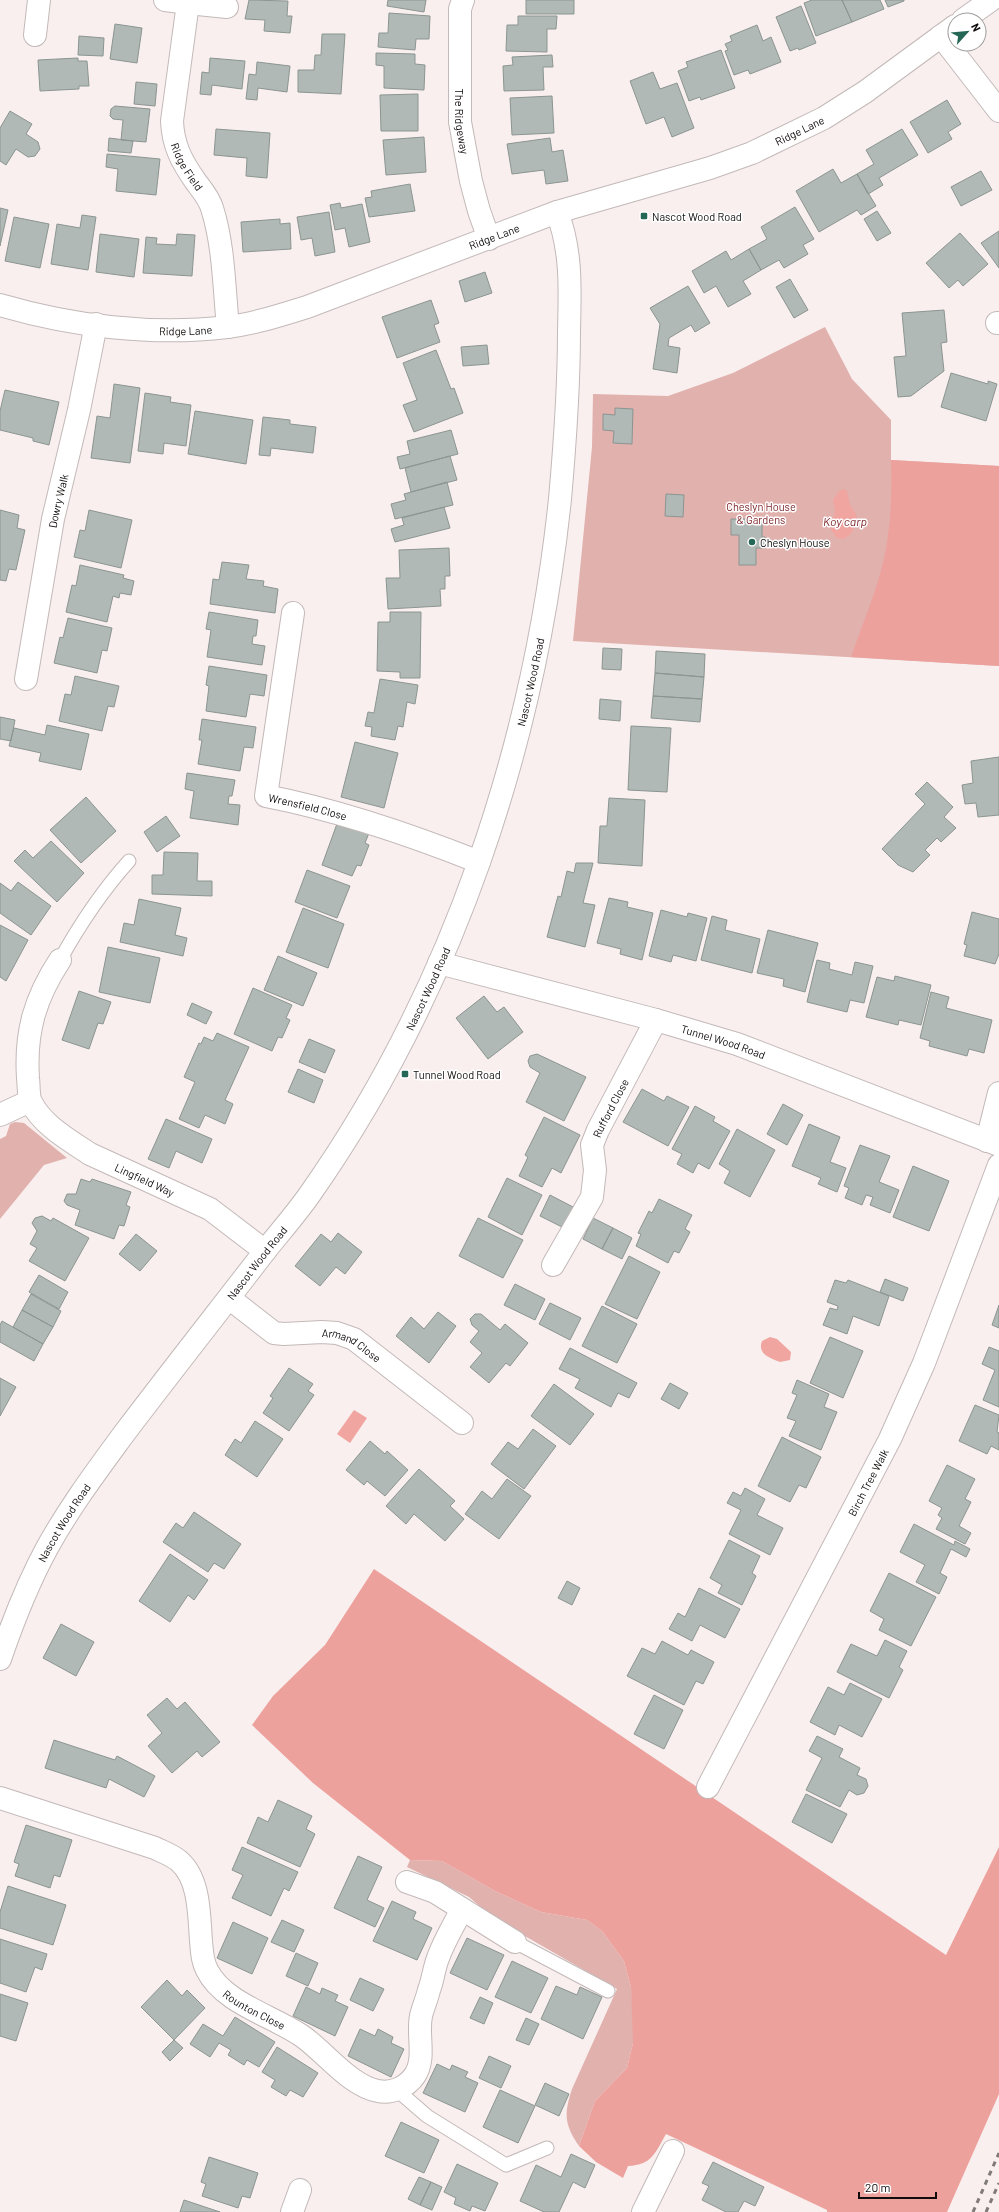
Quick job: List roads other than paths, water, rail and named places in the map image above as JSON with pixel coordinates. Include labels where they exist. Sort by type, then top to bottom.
[{"type":"street","points":[[35,35],[39,0]]},
{"type":"street","points":[[166,0],[227,7]]},
{"type":"street","name":"The Ridgeway","points":[[463,0],[460,9],[460,122],[471,181],[479,211],[489,239]]},
{"type":"street","points":[[975,12],[992,0]]},
{"type":"street","name":"Ridge Field","points":[[188,3],[172,121],[173,134],[179,157],[206,195],[212,208],[222,265],[228,327]]},
{"type":"street","name":"Ridge Lane","points":[[0,305],[96,324],[144,330],[184,331],[228,327],[266,320],[307,307],[557,212],[710,168],[752,153],[824,118],[865,92],[947,32]]},
{"type":"street","points":[[962,52],[999,110]]},
{"type":"street","name":"Nascot Wood Road","points":[[0,1659],[32,1578],[48,1547],[78,1496],[166,1378],[308,1197],[376,1090],[414,1019],[439,963],[479,862],[503,791],[524,714],[556,533],[565,450],[569,370],[570,295],[565,233],[557,212]]},
{"type":"street","name":"Dowry Walk","points":[[26,679],[53,519],[79,410],[96,324]]},
{"type":"street","name":"Wrensfield Close","points":[[293,613],[266,796],[298,802],[407,835],[479,862]]},
{"type":"street","points":[[0,1116],[30,1101],[27,1048],[31,1023],[48,977],[60,960]]},
{"type":"street","name":"Tunnel Wood Road","points":[[439,963],[656,1020],[737,1044],[993,1143]]},
{"type":"street","name":"Rufford Close","points":[[553,1265],[592,1197],[595,1170],[592,1145],[596,1135],[656,1020]]},
{"type":"street","points":[[993,1143],[999,1093]]},
{"type":"street","name":"Lingfield Way","points":[[30,1101],[50,1126],[90,1154],[210,1209],[265,1251]]},
{"type":"street","name":"Birch Tree Walk","points":[[708,1787],[890,1439],[924,1363],[999,1165]]},
{"type":"street","name":"Armand Close","points":[[229,1298],[274,1332],[284,1334],[322,1332],[337,1333],[354,1339],[462,1423]]},
{"type":"street","name":"Rounton Close","points":[[0,1798],[172,1855],[180,1862],[191,1880],[197,1899],[203,1958],[206,1970],[224,1992],[280,2022],[303,2037],[351,2077],[363,2084],[378,2091],[397,2090]]},
{"type":"street","points":[[407,1882],[436,1892],[515,1942]]},
{"type":"street","points":[[397,2090],[414,2076],[418,2070],[420,2062],[420,2018],[423,2007],[438,1958],[462,1909]]},
{"type":"street","points":[[643,2212],[673,2151]]},
{"type":"street","points":[[292,2212],[300,2190]]},
{"type":"lane","points":[[60,960],[77,929],[110,882],[129,861]]},
{"type":"lane","points":[[515,1942],[608,1991]]},
{"type":"lane","points":[[397,2090],[427,2116],[506,2165],[547,2148]]},
{"type":"water","name":"Koy carp","points":[[844,489],[847,491],[850,505],[856,514],[857,520],[851,534],[843,539],[837,538],[830,528],[835,512],[833,500],[839,491]]},
{"type":"water","points":[[770,1337],[777,1339],[791,1352],[790,1360],[780,1362],[765,1355],[761,1349],[762,1341]]},
{"type":"water","points":[[354,1410],[367,1418],[350,1443],[337,1434]]},
{"type":"railway","points":[[973,2212],[999,2153]]},
{"type":"railway","points":[[986,2212],[999,2183]]},
{"type":"place","name":"Nascot Wood Road","points":[[644,216]]},
{"type":"place","name":"Cheslyn House","points":[[752,542]]},
{"type":"place","name":"Tunnel Wood Road","points":[[405,1074]]},
{"type":"park label","name":"Cheslyn House & Gardens","points":[[761,512]]}]
